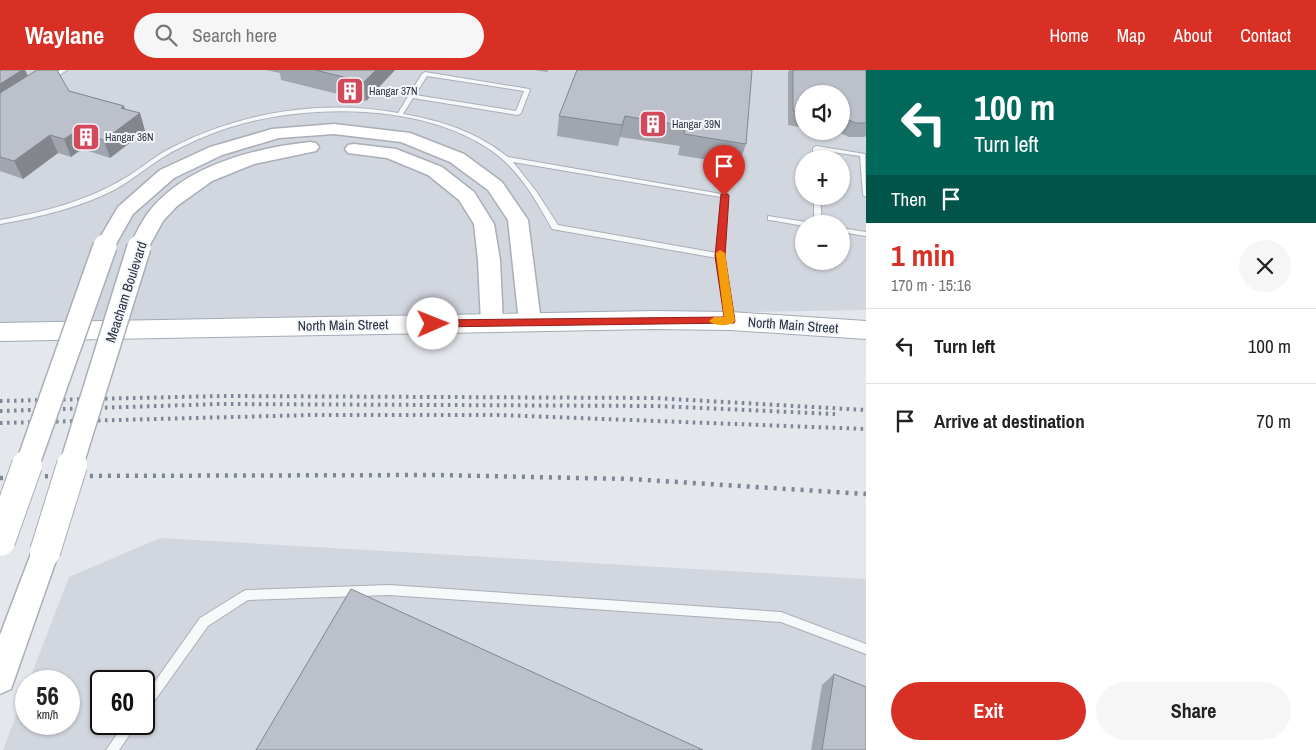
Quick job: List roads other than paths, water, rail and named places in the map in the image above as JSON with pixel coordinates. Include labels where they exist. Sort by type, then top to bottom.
[{"type":"main road","points":[[0,541],[105,246],[125,211],[167,174],[216,151],[278,133],[334,129],[404,137],[457,158],[495,186],[518,220],[530,322]]},
{"type":"main road","name":"Meacham Boulevard","points":[[0,678],[45,552],[139,247],[156,216],[190,185],[230,165],[284,149],[331,146],[390,153],[435,172],[467,196],[484,224],[489,260],[492,322]]},
{"type":"main road","name":"North Main Street","points":[[0,332],[492,322],[730,321],[866,330]]},
{"type":"lane","points":[[48,80],[64,70]]},
{"type":"lane","points":[[400,114],[411,96],[425,74],[527,90],[518,113],[411,96]]},
{"type":"lane","points":[[0,222],[42,215],[90,199],[128,179],[161,156],[224,128],[275,115],[321,109],[400,114],[457,130],[483,142],[506,159],[544,205],[555,228],[720,256]]},
{"type":"lane","points":[[816,150],[816,148],[829,150]]},
{"type":"lane","points":[[850,153],[863,155],[866,195]]},
{"type":"lane","points":[[506,159],[724,196],[720,256],[730,321]]},
{"type":"lane","points":[[770,218],[795,222]]},
{"type":"lane","points":[[850,231],[866,234]]},
{"type":"lane","points":[[155,691],[204,622],[246,596],[389,590],[781,617],[866,649]]},
{"type":"lane","points":[[112,750],[123,735]]},
{"type":"railway","points":[[0,401],[223,396],[654,398],[866,410]]},
{"type":"railway","points":[[0,411],[220,404],[657,406],[835,414]]},
{"type":"railway","points":[[0,423],[312,415],[499,415],[866,429]]},
{"type":"railway","points":[[0,478],[54,476],[437,475],[630,479],[866,494]]},
{"type":"place","name":"Hangar 37N","points":[[350,91]]},
{"type":"place","name":"Hangar 39N","points":[[653,124]]},
{"type":"place","name":"Hangar 36N","points":[[86,137]]}]
